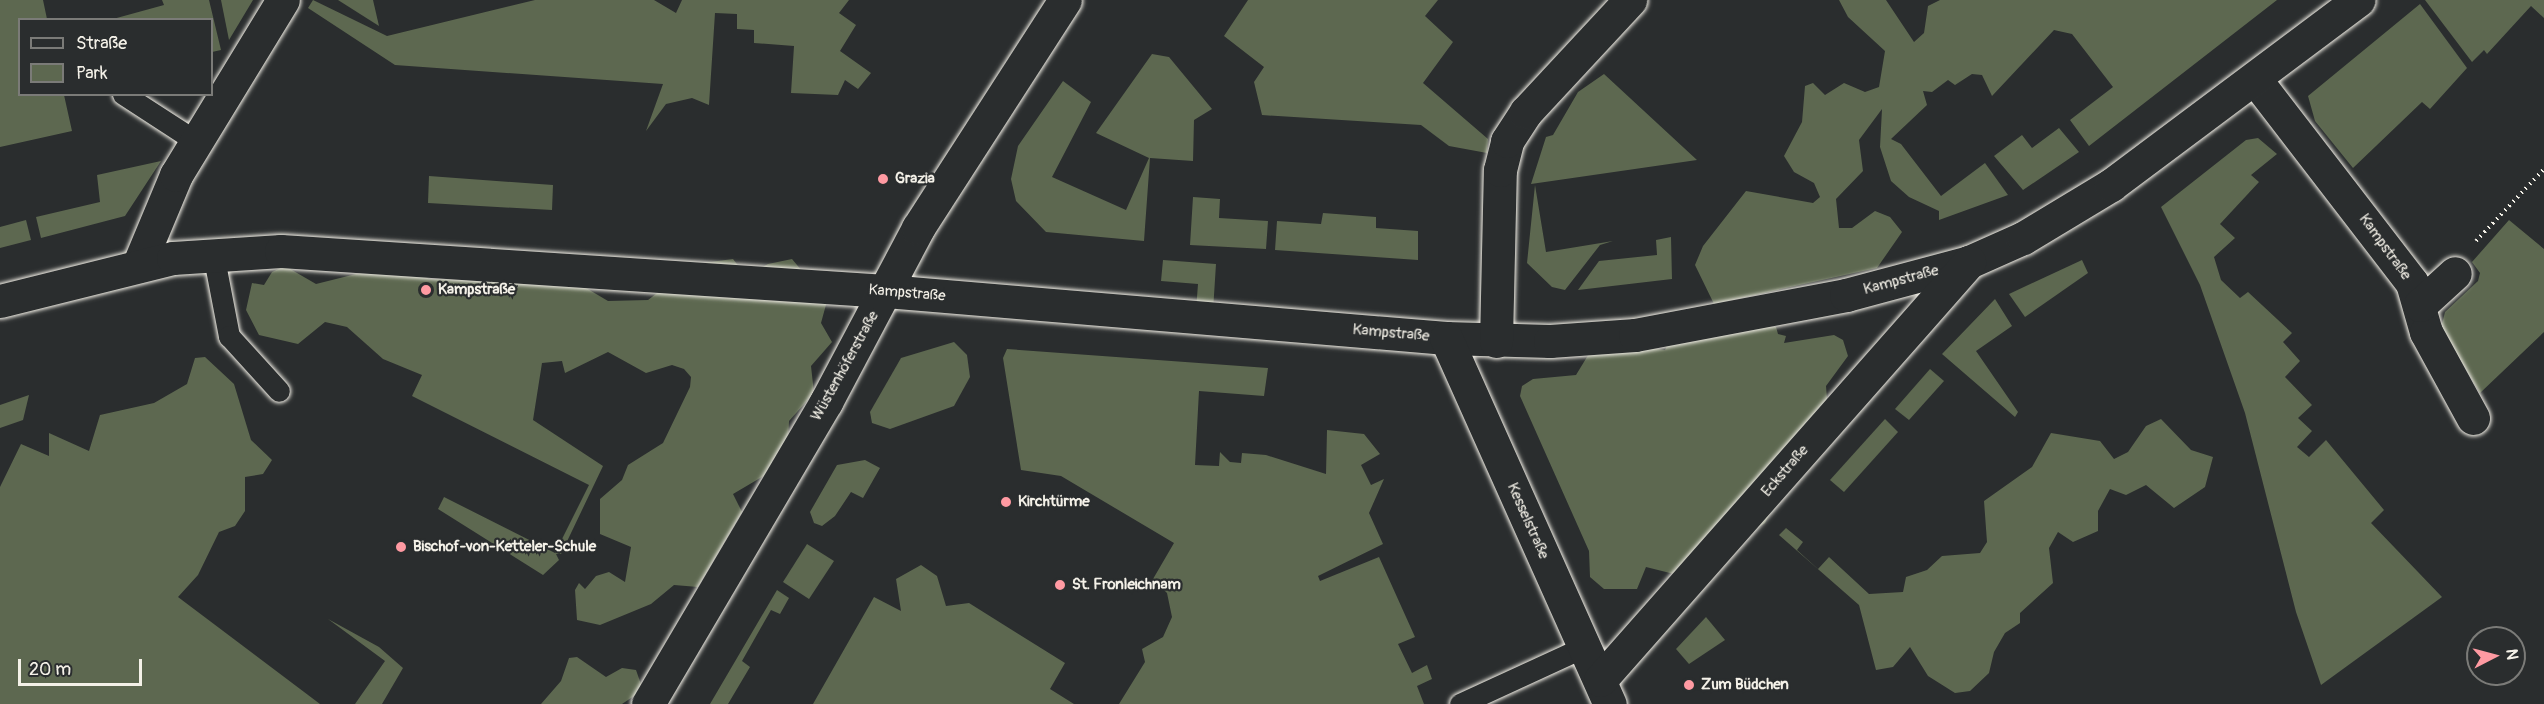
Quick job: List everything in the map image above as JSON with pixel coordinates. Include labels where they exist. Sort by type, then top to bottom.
[{"type":"street","points":[[138,266],[176,174],[283,0]]},
{"type":"street","name":"Wüstenhöferstraße","points":[[648,704],[951,174],[1065,0]]},
{"type":"street","points":[[1496,340],[1500,170],[1507,141],[1526,112],[1630,0]]},
{"type":"street","name":"Kampstraße","points":[[0,301],[138,266],[213,253],[340,254],[886,291],[1446,338],[1496,340],[1617,337],[1690,327],[1969,262],[2070,212],[2255,79],[2358,0]]},
{"type":"street","name":"Kampstraße","points":[[2255,79],[2391,253],[2420,305],[2431,342],[2473,418]]},
{"type":"street","name":"Eckstraße","points":[[1605,692],[1969,262]]},
{"type":"street","points":[[2420,305],[2455,273]]},
{"type":"street","name":"Kesselstraße","points":[[1446,338],[1605,692]]},
{"type":"lane","points":[[126,96],[197,142]]},
{"type":"lane","points":[[213,253],[229,336],[279,391]]},
{"type":"lane","points":[[1460,704],[1584,647]]},
{"type":"path","points":[[2455,273],[2461,256],[2544,169]]},
{"type":"green space","points":[[0,0],[43,0],[47,18],[18,18],[18,96],[64,96],[72,131],[0,147]]},
{"type":"green space","points":[[162,0],[209,0],[221,50],[213,52],[213,18],[117,18],[164,5]]},
{"type":"green space","points":[[221,0],[253,0],[229,40]]},
{"type":"green space","points":[[313,0],[387,36],[535,0],[654,0],[676,13],[682,0],[849,0],[839,13],[856,25],[840,51],[871,73],[858,89],[845,80],[838,95],[791,93],[794,46],[754,43],[754,30],[737,29],[737,14],[715,13],[709,105],[692,98],[666,104],[646,131],[663,84],[395,65],[308,8]]},
{"type":"green space","points":[[338,0],[373,0],[379,26]]},
{"type":"green space","points":[[1248,0],[1438,0],[1425,16],[1453,42],[1423,83],[1488,139],[1487,153],[1449,146],[1421,125],[1262,115],[1254,82],[1264,67],[1224,36]]},
{"type":"green space","points":[[1839,0],[1886,0],[1914,42],[1924,33],[1928,6],[1940,0],[2277,0],[2089,146],[2070,120],[2113,87],[2072,34],[2054,30],[1992,96],[1982,75],[1972,74],[1955,85],[1948,80],[1932,92],[1923,91],[1927,105],[1891,139],[1901,144],[1941,196],[1985,163],[2008,195],[1939,220],[1939,211],[1909,197],[1891,181],[1880,147],[1882,109],[1859,140],[1863,171],[1836,199],[1839,228],[1852,228],[1875,211],[1890,217],[1902,232],[1877,268],[1714,304],[1695,265],[1703,246],[1746,191],[1813,203],[1820,197],[1814,183],[1794,172],[1784,156],[1802,122],[1805,86],[1813,83],[1825,95],[1844,83],[1865,92],[1879,87],[1885,51],[1848,17]]},
{"type":"green space","points":[[2425,0],[2544,0],[2544,18],[2531,6],[2487,54],[2484,50],[2472,62]]},
{"type":"green space","points":[[2420,4],[2467,68],[2430,109],[2422,102],[2353,168],[2315,121],[2308,96]]},
{"type":"green space","points":[[1152,54],[1169,57],[1212,109],[1194,120],[1193,161],[1150,158],[1144,241],[1046,232],[1016,201],[1011,179],[1018,146],[1063,81],[1091,102],[1052,177],[1126,210],[1149,158],[1096,133]]},
{"type":"green space","points":[[1604,74],[1697,160],[1531,184],[1546,137],[1553,135],[1578,92]]},
{"type":"green space","points":[[2059,128],[2079,152],[2023,190],[1994,156],[2022,135],[2032,148]]},
{"type":"green space","points":[[2258,138],[2277,154],[2251,175],[2259,182],[2220,224],[2235,238],[2214,257],[2221,280],[2240,298],[2248,292],[2292,333],[2283,342],[2300,361],[2285,377],[2312,405],[2298,418],[2312,431],[2297,447],[2309,457],[2326,440],[2384,510],[2371,523],[2442,597],[2321,685],[2296,612],[2245,413],[2200,285],[2161,207],[2246,140]]},
{"type":"green space","points":[[161,161],[125,216],[41,238],[36,217],[100,202],[97,175]]},
{"type":"green space","points":[[429,176],[553,185],[552,210],[428,203]]},
{"type":"green space","points":[[1535,185],[1546,252],[1613,241],[1600,245],[1565,290],[1552,287],[1527,263]]},
{"type":"green space","points":[[1193,197],[1220,199],[1219,218],[1268,221],[1266,249],[1190,245]]},
{"type":"green space","points":[[1323,213],[1376,217],[1376,228],[1418,231],[1418,260],[1275,250],[1277,221],[1321,224]]},
{"type":"green space","points":[[26,220],[31,240],[0,248],[0,227]]},
{"type":"green space","points":[[2509,220],[2544,249],[2544,332],[2480,393],[2441,328],[2445,312],[2478,281],[2480,273],[2472,262]]},
{"type":"green space","points":[[1671,237],[1672,279],[1578,290],[1599,261],[1657,255],[1656,240]]},
{"type":"green space","points":[[733,259],[746,276],[768,264],[792,259],[827,301],[821,323],[832,342],[811,366],[814,393],[789,421],[788,442],[772,471],[733,494],[742,512],[698,587],[674,585],[651,604],[600,625],[577,620],[575,590],[579,583],[585,589],[596,576],[609,572],[625,582],[631,547],[600,534],[600,499],[622,480],[628,465],[663,443],[690,387],[691,377],[684,369],[672,365],[646,373],[608,352],[565,373],[562,361],[542,363],[533,420],[603,466],[561,554],[556,554],[559,560],[543,575],[438,509],[444,497],[555,553],[589,485],[412,396],[422,375],[383,359],[347,327],[325,322],[298,344],[259,335],[246,310],[252,283],[264,285],[272,272],[285,266],[316,284],[364,272],[418,273],[429,279],[576,282],[608,301],[648,300],[695,264]]},
{"type":"green space","points":[[1163,260],[1216,264],[1213,311],[1196,310],[1198,284],[1161,281]]},
{"type":"green space","points":[[2082,260],[2088,273],[2025,317],[2009,294]]},
{"type":"green space","points":[[1995,299],[2012,326],[1976,351],[2018,412],[2015,417],[1942,354]]},
{"type":"green space","points":[[1752,327],[1776,327],[1778,334],[1786,336],[1784,343],[1834,335],[1843,340],[1848,356],[1826,386],[1827,399],[1765,523],[1682,576],[1646,567],[1637,589],[1604,589],[1590,577],[1589,551],[1520,396],[1522,386],[1533,379],[1576,375],[1590,352],[1608,354],[1609,343],[1665,350],[1669,341]]},
{"type":"green space","points":[[954,342],[967,355],[970,377],[954,406],[890,429],[872,423],[870,412],[901,358]]},
{"type":"green space","points":[[1007,349],[1268,368],[1264,396],[1199,391],[1195,465],[1219,466],[1220,452],[1230,462],[1241,463],[1242,453],[1266,455],[1326,474],[1327,430],[1364,434],[1380,454],[1361,465],[1371,485],[1384,479],[1369,513],[1383,544],[1318,576],[1320,581],[1379,557],[1415,637],[1398,644],[1412,673],[1427,665],[1432,679],[1417,686],[1424,704],[1119,704],[1145,662],[1142,649],[1163,637],[1172,617],[1167,593],[1153,579],[1174,543],[1061,476],[1021,470],[1003,358]]},
{"type":"green space","points":[[205,357],[234,384],[251,440],[272,460],[263,474],[245,477],[245,511],[235,526],[219,532],[198,575],[178,597],[320,704],[0,704],[0,487],[21,444],[49,456],[49,433],[89,451],[100,415],[154,403],[187,384],[195,358]]},
{"type":"green space","points":[[1930,369],[1944,381],[1909,420],[1895,409]]},
{"type":"green space","points":[[29,395],[23,420],[0,428],[0,405]]},
{"type":"green space","points":[[1885,419],[1898,432],[1844,492],[1830,480]]},
{"type":"green space","points":[[2161,419],[2191,450],[2213,457],[2205,487],[2174,508],[2146,485],[2126,495],[2110,489],[2098,511],[2098,531],[2073,542],[2058,532],[2049,548],[2053,583],[2020,613],[2020,623],[2005,633],[1994,652],[1989,673],[1970,691],[1955,693],[1928,676],[1910,647],[1893,667],[1876,670],[1859,605],[1779,535],[1786,528],[1803,542],[1797,550],[1818,569],[1829,557],[1869,594],[1903,592],[1906,577],[1927,570],[1942,556],[1980,553],[1987,542],[1984,501],[2032,467],[2051,433],[2100,441],[2114,459],[2128,452],[2146,426]]},
{"type":"green space","points":[[865,460],[880,468],[863,498],[851,492],[835,516],[822,526],[814,523],[810,512],[837,465]]},
{"type":"green space","points":[[807,544],[834,561],[809,599],[783,582]]},
{"type":"green space","points":[[921,565],[937,576],[946,606],[969,603],[1065,663],[1050,689],[1074,704],[813,704],[874,597],[901,611],[896,579]]},
{"type":"green space","points":[[777,590],[789,598],[780,614],[771,610],[742,661],[750,667],[728,704],[710,704]]},
{"type":"green space","points":[[1706,617],[1725,640],[1689,664],[1676,649]]},
{"type":"green space","points":[[328,619],[379,647],[403,668],[382,704],[355,704],[385,661]]},
{"type":"green space","points":[[577,657],[606,677],[622,668],[636,670],[643,690],[622,704],[541,704],[561,681],[569,658]]},
{"type":"place","name":"Grazia","points":[[883,179]]},
{"type":"place","name":"Kampstraße","points":[[426,290]]},
{"type":"place","name":"Kirchtürme","points":[[1006,502]]},
{"type":"place","name":"Bischof-von-Ketteler-Schule","points":[[401,547]]},
{"type":"place","name":"St. Fronleichnam","points":[[1060,585]]},
{"type":"place","name":"Zum Büdchen","points":[[1689,685]]}]
